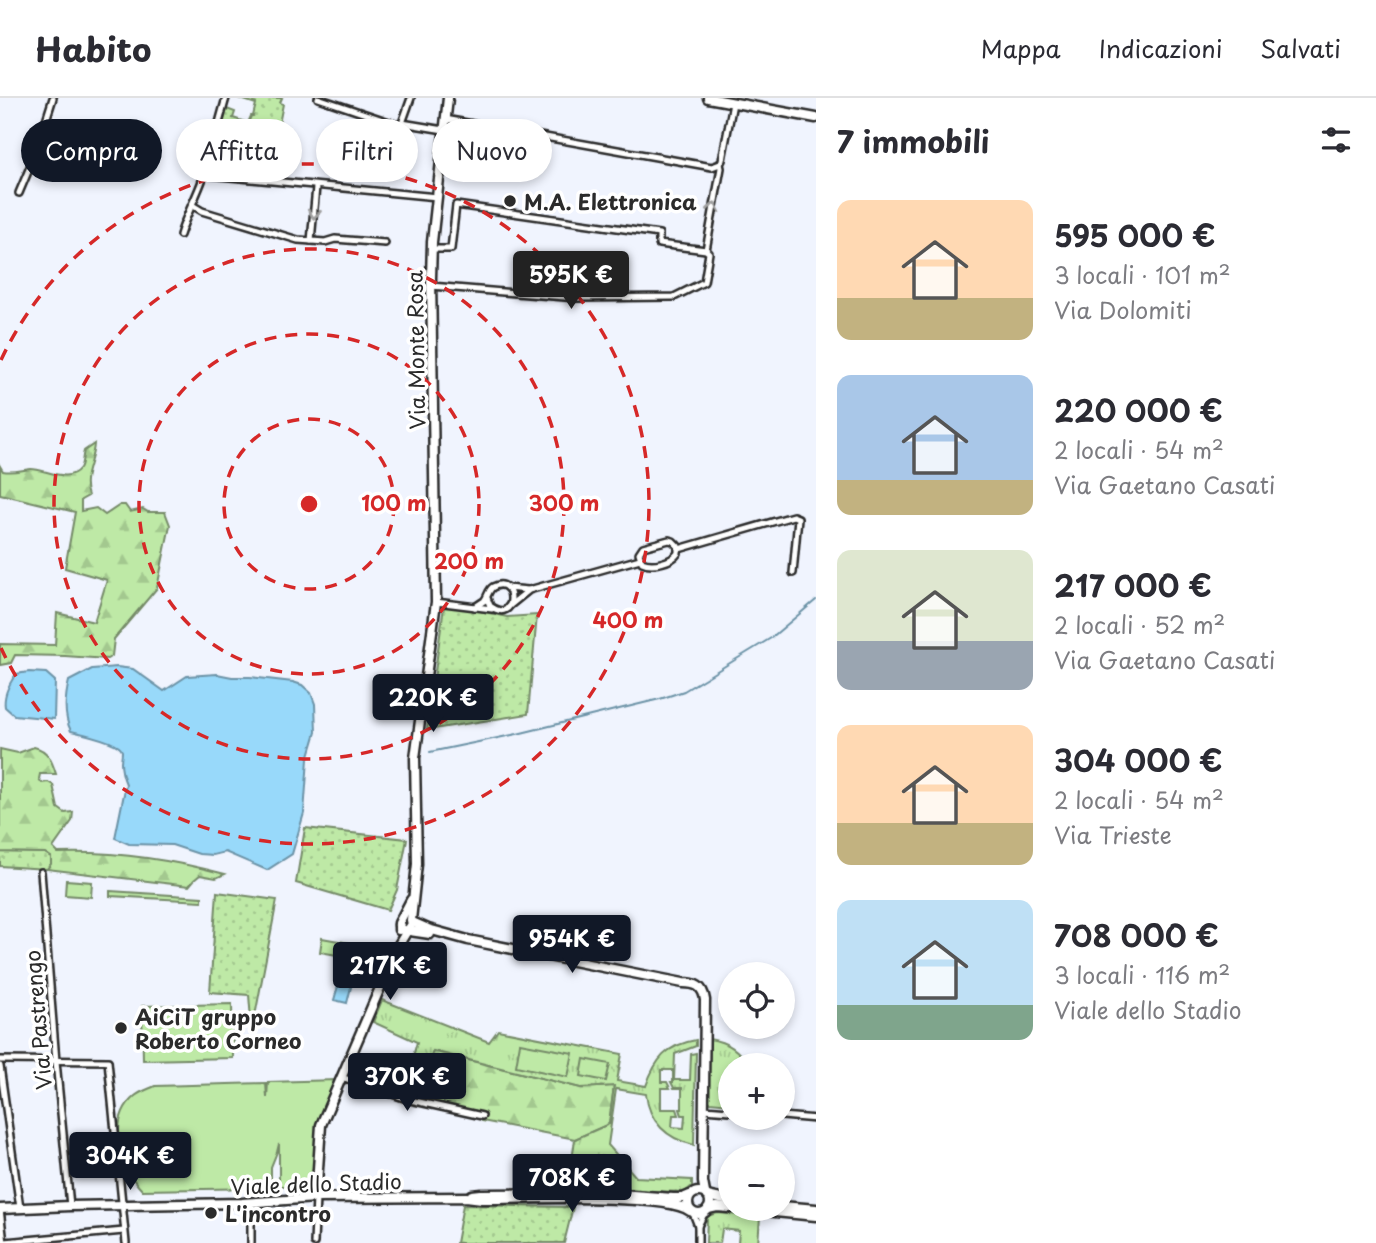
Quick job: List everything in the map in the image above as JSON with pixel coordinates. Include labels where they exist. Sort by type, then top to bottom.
[{"type":"street","points":[[19,193],[35,155],[52,98]]},
{"type":"street","points":[[220,119],[226,98]]},
{"type":"street","points":[[318,98],[380,119]]},
{"type":"street","points":[[403,119],[411,98]]},
{"type":"street","name":"Via Monte Rosa","points":[[445,119],[448,98]]},
{"type":"street","points":[[708,98],[816,118]]},
{"type":"street","points":[[431,286],[577,298],[674,297],[704,282],[709,253],[706,250],[733,103]]},
{"type":"street","points":[[552,138],[712,167],[720,164]]},
{"type":"street","points":[[180,235],[201,182]]},
{"type":"street","points":[[271,182],[437,197]]},
{"type":"street","name":"Via Monte Rosa","points":[[341,1077],[398,946],[414,891],[417,837],[415,758],[436,602],[431,286],[439,182]]},
{"type":"street","points":[[311,241],[316,187]]},
{"type":"street","points":[[192,205],[202,211],[298,240],[326,242],[335,239],[386,243]]},
{"type":"street","points":[[432,249],[451,249],[456,205],[659,234],[659,244],[706,250]]},
{"type":"street","points":[[679,549],[793,516],[798,518],[793,573]]},
{"type":"street","points":[[665,541],[673,541],[679,549],[677,556],[672,559],[647,565],[640,559],[639,553],[643,547],[665,541]]},
{"type":"street","points":[[493,609],[487,598],[492,588],[500,586],[529,590],[640,559]]},
{"type":"street","points":[[507,588],[512,595],[508,607]]},
{"type":"street","points":[[436,602],[500,611],[529,590]]},
{"type":"street","points":[[475,607],[487,598]]},
{"type":"street","name":"Via Pastrengo","points":[[41,872],[70,1206]]},
{"type":"street","points":[[406,924],[468,940],[696,985],[703,991],[705,1019],[701,1145],[696,1189],[687,1203],[698,1227],[698,1243]]},
{"type":"street","points":[[682,983],[700,993],[699,1124],[702,1182],[710,1204],[698,1227]]},
{"type":"street","points":[[704,1075],[701,1070],[700,1049],[705,1019]]},
{"type":"street","points":[[0,1060],[108,1061],[125,1243]]},
{"type":"street","points":[[0,1066],[20,1208]]},
{"type":"street","points":[[314,1243],[321,1125],[341,1077],[411,1100],[482,1116]]},
{"type":"street","points":[[701,1112],[718,1111]]},
{"type":"street","points":[[795,1117],[816,1119]]},
{"type":"street","name":"Viale dello Stadio","points":[[466,1197],[481,1194],[606,1194],[683,1198],[701,1192],[718,1198]]},
{"type":"street","name":"Viale dello Stadio","points":[[0,1209],[316,1198],[466,1197],[635,1200],[683,1206],[692,1212],[706,1212],[718,1208]]},
{"type":"street","points":[[251,1202],[251,1243]]},
{"type":"street","points":[[795,1207],[816,1209]]},
{"type":"street","points":[[0,1209],[4,1242],[124,1231]]},
{"type":"street","points":[[795,1214],[816,1216]]},
{"type":"green space","points":[[238,98],[282,98],[280,119],[250,119],[256,104]]},
{"type":"green space","points":[[227,109],[235,112],[233,118],[236,119],[224,119]]},
{"type":"green space","points":[[94,444],[86,483],[88,496],[81,500],[81,511],[96,508],[105,515],[120,505],[125,505],[130,512],[143,509],[148,512],[165,512],[170,525],[157,588],[114,639],[112,656],[107,659],[15,655],[11,663],[0,665],[0,644],[55,645],[57,613],[94,622],[107,580],[65,568],[75,512],[0,494],[0,466],[7,472],[31,469],[69,475],[80,468],[84,451]]},
{"type":"green space","points":[[444,606],[507,617],[537,615],[528,714],[427,730]]},
{"type":"green space","points":[[34,747],[46,753],[56,774],[40,774],[39,779],[42,783],[53,785],[58,808],[65,813],[73,812],[72,821],[53,848],[58,853],[142,857],[225,874],[216,878],[200,875],[189,886],[47,869],[51,864],[51,857],[45,853],[0,852],[0,749],[18,753]]},
{"type":"green space","points":[[305,828],[407,839],[397,890],[388,910],[296,883]]},
{"type":"green space","points":[[0,852],[45,853],[51,857],[51,864],[47,869],[0,866]]},
{"type":"green space","points":[[66,880],[92,882],[91,897],[65,895]]},
{"type":"green space","points":[[110,891],[202,897],[202,901],[110,896]]},
{"type":"green space","points":[[217,892],[277,900],[252,1032],[249,995],[210,992]]},
{"type":"green space","points":[[322,938],[350,943],[348,957],[320,952]]},
{"type":"green space","points":[[382,1000],[489,1042],[498,1030],[622,1054],[617,1081],[646,1086],[663,1055],[677,1046],[696,1040],[696,1046],[675,1054],[674,1080],[690,1080],[691,1054],[696,1053],[694,1145],[668,1134],[661,1128],[651,1113],[646,1094],[616,1089],[608,1145],[636,1177],[692,1180],[692,1186],[685,1192],[568,1189],[575,1139],[609,1124],[614,1086],[581,1088],[433,1051],[416,1099],[403,1093],[417,1042],[373,1022]],"holes":[[[661,1070],[673,1070],[671,1082],[674,1088],[682,1088],[680,1109],[682,1115],[685,1115],[684,1128],[672,1127],[673,1115],[679,1115],[677,1109],[661,1109],[661,1088],[670,1088],[667,1082],[661,1082]]]},
{"type":"green space","points":[[232,1004],[233,1058],[143,1060],[142,1006]]},
{"type":"green space","points":[[709,1039],[722,1042],[738,1053],[718,1053],[718,1103],[706,1099]]},
{"type":"green space","points":[[520,1043],[573,1053],[568,1077],[516,1066]]},
{"type":"green space","points":[[432,1051],[581,1088],[614,1086],[609,1124],[575,1139],[482,1121],[483,1112],[416,1099]]},
{"type":"green space","points":[[584,1059],[610,1064],[606,1081],[581,1076]]},
{"type":"green space","points":[[336,1080],[317,1124],[312,1186],[279,1186],[279,1144],[271,1167],[271,1184],[266,1188],[142,1190],[134,1181],[123,1157],[119,1130],[121,1117],[135,1096],[155,1086],[266,1083],[267,1098],[268,1082]]},
{"type":"green space","points":[[463,1205],[573,1207],[564,1243],[456,1243]]},
{"type":"green space","points":[[718,1213],[718,1221],[760,1221],[758,1243],[738,1243],[739,1231],[722,1229],[720,1243],[706,1243],[707,1218]]},
{"type":"water","points":[[92,669],[133,669],[164,691],[187,676],[217,674],[293,682],[302,685],[311,693],[315,704],[316,732],[308,759],[304,813],[292,854],[267,870],[225,852],[199,854],[172,845],[129,844],[115,838],[126,784],[121,768],[122,751],[107,741],[71,731],[67,719],[66,693],[69,681]]},
{"type":"water","points":[[46,673],[55,681],[54,719],[14,715],[5,707],[7,690],[16,674]]},
{"type":"water","points":[[342,972],[354,975],[347,1003],[334,1000]]},
{"type":"waterway","points":[[430,752],[517,734],[684,691],[771,638],[816,600]]},
{"type":"place","name":"M.A. Elettronica","points":[[510,201]]},
{"type":"place","name":"AiCiT gruppo Roberto Corneo","points":[[121,1028]]},
{"type":"place","name":"L'incontro","points":[[211,1213]]}]
